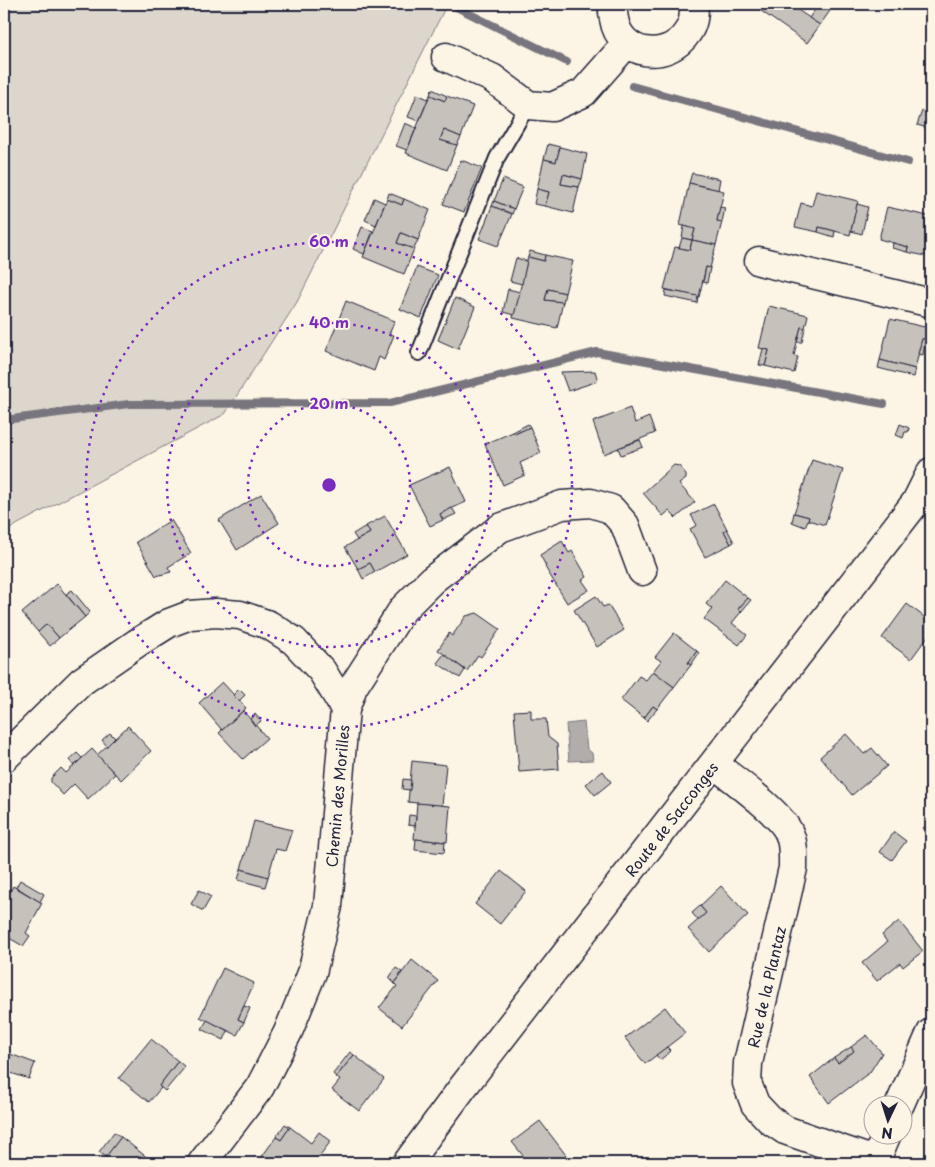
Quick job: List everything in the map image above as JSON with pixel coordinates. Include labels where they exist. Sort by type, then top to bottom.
[{"type":"street","points":[[614,4],[615,27],[627,43],[644,52],[664,51],[681,42],[692,26],[693,4]]},
{"type":"street","points":[[446,57],[492,78],[528,105],[552,107],[583,93],[627,43]]},
{"type":"street","points":[[759,260],[931,302]]},
{"type":"street","name":"Route de Sacconges","points":[[407,1163],[469,1080],[916,502],[931,472]]},
{"type":"street","points":[[345,709],[353,687],[403,610],[432,580],[500,528],[562,505],[591,503],[611,509],[625,526],[642,571]]},
{"type":"street","name":"Chemin des Morilles","points":[[4,758],[82,681],[169,623],[190,615],[216,613],[240,615],[270,625],[294,640],[316,665],[345,709],[328,906],[312,973],[288,1032],[260,1087],[202,1163]]},
{"type":"street","name":"Rue de la Plantaz","points":[[714,764],[782,819],[790,833],[793,850],[793,868],[748,1063],[747,1083],[755,1104],[770,1120],[785,1130],[878,1162]]},
{"type":"street","points":[[904,1094],[931,1033]]},
{"type":"street","points":[[878,1162],[884,1144]]},
{"type":"lane","points":[[419,352],[496,158],[528,105]]},
{"type":"shaded area","points":[[4,4],[447,4],[297,302],[225,414],[4,533]]},
{"type":"shaded area","points":[[584,722],[587,749],[592,753],[593,760],[569,761],[566,724]]},
{"type":"building","points":[[751,4],[789,4],[820,25],[807,43]]},
{"type":"building","points":[[819,4],[834,5],[820,25],[809,18]]},
{"type":"building","points":[[432,89],[447,96],[445,101],[430,95]]},
{"type":"building","points":[[417,94],[428,99],[419,121],[408,117]]},
{"type":"building","points":[[430,95],[445,101],[447,96],[473,106],[461,137],[444,130],[440,140],[457,145],[447,170],[406,153]]},
{"type":"building","points":[[922,111],[931,114],[931,129],[917,125]]},
{"type":"building","points":[[405,123],[416,128],[407,150],[396,146]]},
{"type":"building","points":[[444,130],[461,137],[457,145],[440,140]]},
{"type":"building","points":[[548,144],[560,147],[556,162],[544,159]]},
{"type":"building","points":[[560,147],[587,154],[582,179],[563,174],[561,184],[579,187],[573,213],[545,206],[549,192],[537,189],[544,159],[556,162]]},
{"type":"building","points":[[461,160],[482,168],[464,212],[443,204]]},
{"type":"building","points":[[692,173],[720,179],[718,190],[689,183]]},
{"type":"building","points":[[563,174],[582,179],[579,187],[561,184]]},
{"type":"building","points":[[503,179],[523,187],[514,209],[494,201]]},
{"type":"building","points":[[689,183],[724,191],[717,221],[722,222],[716,245],[692,240],[695,229],[680,225]]},
{"type":"building","points":[[537,189],[549,192],[545,206],[534,204]]},
{"type":"building","points":[[816,191],[858,201],[850,235],[819,227],[818,232],[795,227],[801,203],[812,206]]},
{"type":"building","points":[[389,193],[404,199],[402,205],[387,199]]},
{"type":"building","points":[[374,198],[385,203],[376,225],[365,220]]},
{"type":"building","points":[[387,199],[402,205],[404,199],[430,210],[418,240],[401,233],[397,243],[414,249],[404,274],[363,257]]},
{"type":"building","points":[[494,201],[514,209],[512,214],[492,206]]},
{"type":"building","points":[[857,204],[868,207],[862,234],[851,231]]},
{"type":"building","points":[[492,206],[512,214],[498,246],[479,239]]},
{"type":"building","points":[[720,207],[725,208],[722,222],[717,221]]},
{"type":"building","points":[[887,207],[928,216],[925,231],[931,233],[930,257],[907,252],[908,247],[879,239]]},
{"type":"building","points":[[684,226],[695,229],[692,240],[682,238]]},
{"type":"building","points":[[362,227],[373,231],[364,254],[353,249]]},
{"type":"building","points":[[819,227],[835,231],[834,237],[818,232]]},
{"type":"building","points":[[401,233],[418,240],[414,249],[397,243]]},
{"type":"building","points":[[682,238],[692,240],[690,250],[679,248]]},
{"type":"building","points":[[692,240],[716,245],[710,268],[706,267],[699,297],[664,289],[675,247],[690,250]]},
{"type":"building","points":[[893,243],[908,247],[907,252],[892,248]]},
{"type":"building","points":[[530,251],[545,255],[544,261],[528,257]]},
{"type":"building","points":[[545,255],[573,261],[565,293],[548,289],[545,300],[563,302],[557,328],[513,318],[528,257],[544,261]]},
{"type":"building","points":[[516,258],[527,261],[522,284],[510,281]]},
{"type":"building","points":[[417,267],[438,275],[421,318],[400,309]]},
{"type":"building","points":[[706,267],[710,268],[707,283],[703,282]]},
{"type":"building","points":[[508,289],[520,292],[514,315],[503,312]]},
{"type":"building","points":[[548,289],[565,293],[563,302],[545,300]]},
{"type":"building","points":[[666,290],[698,296],[697,303],[665,296]]},
{"type":"building","points":[[455,298],[475,307],[458,349],[438,340]]},
{"type":"building","points":[[346,301],[395,321],[389,334],[394,335],[384,360],[379,357],[374,371],[326,351]]},
{"type":"building","points":[[769,306],[808,315],[805,328],[801,327],[797,342],[794,356],[798,357],[794,373],[765,366],[769,350],[759,348]]},
{"type":"building","points":[[890,319],[929,328],[926,339],[922,339],[915,369],[880,360]]},
{"type":"building","points":[[801,327],[805,328],[802,342],[797,342]]},
{"type":"building","points":[[922,339],[926,339],[923,355],[918,354]]},
{"type":"building","points":[[763,349],[769,350],[765,366],[759,365]]},
{"type":"building","points":[[880,360],[915,369],[913,377],[878,368]]},
{"type":"building","points":[[595,371],[598,381],[568,391],[561,372]]},
{"type":"building","points":[[630,408],[635,423],[649,417],[655,433],[604,454],[593,422]]},
{"type":"building","points":[[528,424],[530,427],[515,434],[513,432]]},
{"type":"building","points":[[900,424],[909,428],[903,438],[896,435]]},
{"type":"building","points":[[530,427],[541,453],[520,463],[525,475],[503,485],[485,444]]},
{"type":"building","points":[[640,440],[643,447],[621,455],[618,448]]},
{"type":"building","points":[[812,460],[843,470],[825,525],[808,520],[809,517],[794,513]]},
{"type":"building","points":[[674,465],[679,466],[686,474],[686,479],[679,484],[695,502],[676,518],[669,511],[663,516],[643,493]]},
{"type":"building","points":[[450,467],[466,502],[440,514],[443,520],[430,526],[409,485]]},
{"type":"building","points":[[261,494],[279,523],[237,550],[219,520]]},
{"type":"building","points":[[714,504],[727,529],[724,531],[731,544],[705,557],[690,529],[697,525],[691,515]]},
{"type":"building","points":[[452,508],[456,514],[443,520],[440,514]]},
{"type":"building","points":[[794,513],[809,517],[805,527],[792,522]]},
{"type":"building","points":[[385,516],[407,554],[375,572],[370,563],[358,569],[345,547],[370,533],[366,526]]},
{"type":"building","points":[[171,520],[191,553],[168,567],[171,572],[156,576],[136,542]]},
{"type":"building","points":[[366,526],[370,533],[357,540],[353,534]]},
{"type":"building","points":[[727,529],[734,542],[731,544],[724,531]]},
{"type":"building","points":[[562,541],[569,553],[572,551],[587,577],[582,580],[589,590],[567,603],[545,567],[540,555]]},
{"type":"building","points":[[370,563],[375,572],[363,579],[358,569]]},
{"type":"building","points":[[725,580],[748,598],[738,609],[741,612],[732,623],[747,635],[739,645],[704,619],[712,609],[706,604]]},
{"type":"building","points":[[57,584],[85,617],[59,638],[47,624],[38,632],[22,613]]},
{"type":"building","points":[[72,590],[90,612],[85,617],[66,594]]},
{"type":"building","points":[[596,596],[603,607],[608,605],[624,630],[597,647],[574,610]]},
{"type":"building","points":[[748,598],[751,600],[741,612],[738,609]]},
{"type":"building","points":[[907,604],[931,622],[931,632],[911,659],[882,638]]},
{"type":"building","points":[[477,613],[500,629],[481,657],[478,655],[467,671],[438,650],[449,633],[452,636],[466,616]]},
{"type":"building","points":[[47,624],[59,638],[50,646],[38,632]]},
{"type":"building","points":[[674,633],[697,651],[688,663],[691,665],[674,687],[653,671],[661,661],[655,657]]},
{"type":"building","points":[[697,651],[699,653],[691,665],[688,663]]},
{"type":"building","points":[[444,654],[465,670],[460,678],[437,663]]},
{"type":"building","points":[[653,671],[674,687],[657,709],[653,706],[644,718],[621,700],[639,676],[646,680]]},
{"type":"building","points":[[222,682],[246,708],[222,730],[199,703]]},
{"type":"building","points":[[239,689],[245,695],[239,701],[233,695]]},
{"type":"building","points":[[653,706],[657,709],[647,721],[644,718]]},
{"type":"building","points":[[531,710],[531,719],[546,719],[548,737],[557,744],[559,769],[519,772],[514,711]]},
{"type":"building","points":[[243,711],[267,738],[243,759],[219,733]]},
{"type":"building","points":[[255,714],[261,721],[255,726],[250,719]]},
{"type":"building","points":[[128,726],[151,751],[121,780],[97,755]]},
{"type":"building","points":[[110,733],[115,738],[107,746],[102,740]]},
{"type":"building","points":[[846,734],[864,754],[872,748],[887,766],[852,795],[820,757]]},
{"type":"building","points":[[92,749],[115,774],[88,799],[74,784],[63,795],[51,782],[51,778],[61,768],[66,773]]},
{"type":"building","points":[[77,753],[82,758],[74,766],[69,760]]},
{"type":"building","points":[[412,761],[446,765],[442,806],[408,802]]},
{"type":"building","points":[[603,771],[611,782],[595,795],[586,784]]},
{"type":"building","points":[[403,779],[411,780],[410,790],[402,789]]},
{"type":"building","points":[[417,803],[450,806],[447,842],[414,839]]},
{"type":"building","points":[[409,815],[416,816],[415,826],[408,825]]},
{"type":"building","points":[[254,821],[292,830],[285,851],[276,849],[268,877],[241,869]]},
{"type":"building","points":[[930,822],[931,827],[925,832],[923,828]]},
{"type":"building","points":[[931,827],[931,839],[925,832]]},
{"type":"building","points":[[894,832],[906,841],[892,860],[880,852]]},
{"type":"building","points":[[416,839],[445,842],[444,853],[415,850]]},
{"type":"building","points":[[241,869],[268,877],[265,887],[238,880]]},
{"type":"building","points":[[501,871],[526,891],[500,924],[475,904]]},
{"type":"building","points":[[20,880],[44,894],[40,902],[16,887]]},
{"type":"building","points":[[13,886],[42,903],[26,933],[30,936],[23,946],[4,935],[4,903]]},
{"type":"building","points":[[721,886],[748,915],[709,952],[688,929],[706,913],[700,906]]},
{"type":"building","points":[[199,890],[211,897],[203,911],[191,904]]},
{"type":"building","points":[[700,906],[706,913],[698,920],[692,913]]},
{"type":"building","points":[[899,921],[923,951],[903,967],[900,963],[877,981],[862,963],[887,942],[882,935]]},
{"type":"building","points":[[412,960],[438,981],[402,1026],[379,1008],[397,986],[394,983]]},
{"type":"building","points":[[223,968],[254,983],[238,1019],[244,1022],[237,1035],[200,1017]]},
{"type":"building","points":[[396,968],[402,972],[394,983],[389,978]]},
{"type":"building","points":[[244,1006],[250,1008],[244,1022],[238,1019]]},
{"type":"building","points":[[665,1007],[685,1033],[645,1064],[625,1038]]},
{"type":"building","points":[[207,1020],[228,1031],[224,1040],[202,1029]]},
{"type":"building","points":[[867,1035],[882,1053],[870,1072],[829,1103],[810,1077],[834,1058],[838,1063],[854,1051],[851,1047]]},
{"type":"building","points":[[151,1039],[178,1061],[159,1086],[161,1088],[149,1102],[119,1078]]},
{"type":"building","points":[[667,1047],[671,1051],[660,1060],[656,1055]]},
{"type":"building","points":[[851,1047],[854,1051],[838,1063],[834,1058]]},
{"type":"building","points":[[350,1052],[354,1055],[336,1077],[333,1074]]},
{"type":"building","points":[[10,1054],[35,1063],[29,1079],[5,1071]]},
{"type":"building","points":[[354,1055],[384,1079],[359,1111],[332,1090],[340,1080],[336,1077]]},
{"type":"building","points":[[178,1061],[185,1067],[165,1091],[159,1086]]},
{"type":"building","points":[[540,1121],[572,1163],[529,1163],[512,1142]]},
{"type":"building","points":[[285,1124],[290,1127],[281,1140],[276,1137]]},
{"type":"building","points":[[290,1127],[311,1143],[319,1132],[331,1141],[314,1163],[258,1162],[276,1137],[281,1140]]},
{"type":"building","points":[[114,1132],[121,1137],[106,1157],[99,1152]]},
{"type":"building","points":[[121,1137],[149,1159],[145,1163],[101,1163]]},
{"type":"waterway","points":[[450,4],[567,62]]},
{"type":"waterway","points":[[632,86],[908,162]]},
{"type":"waterway","points":[[4,420],[129,404],[390,403],[597,352],[884,404]]}]
